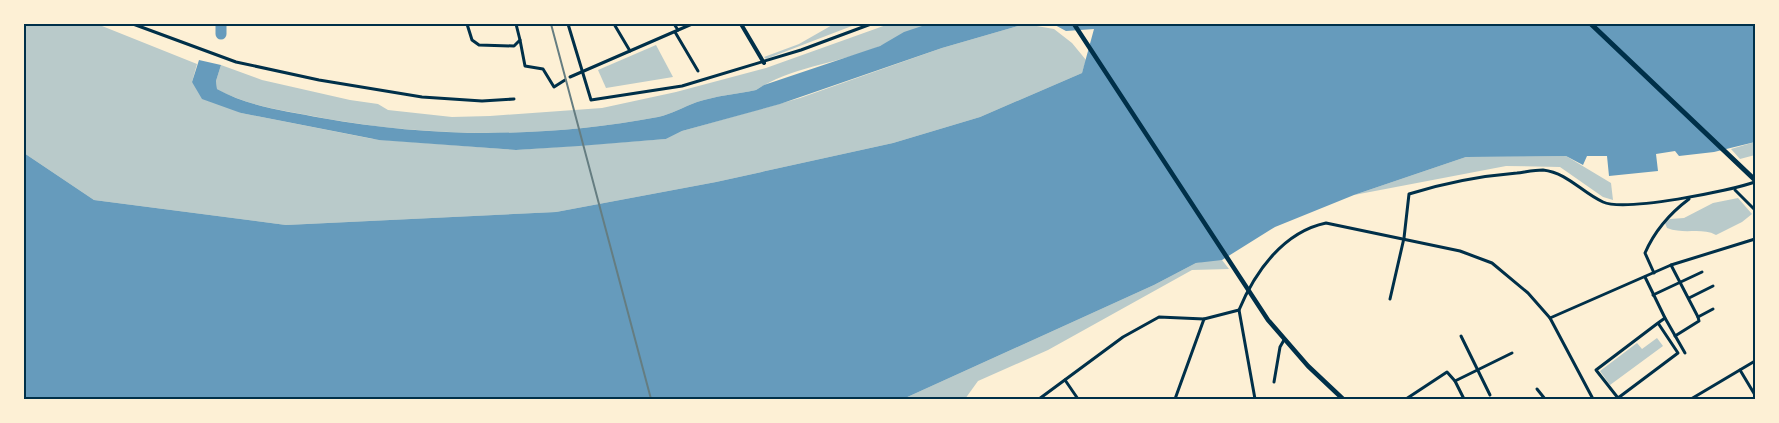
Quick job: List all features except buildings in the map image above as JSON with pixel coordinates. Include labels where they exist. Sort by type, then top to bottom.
[{"type":"highway","points":[[1591,24],[1755,181]]},
{"type":"main road","points":[[1074,24],[1232,266],[1284,340],[1343,399]]},
{"type":"street","points":[[134,24],[236,62],[318,80],[422,97],[482,101],[514,99]]},
{"type":"street","points":[[467,24],[472,40],[479,45],[514,46],[520,40]]},
{"type":"street","points":[[516,24],[524,66],[543,69],[554,86],[565,80]]},
{"type":"street","points":[[568,24],[591,100],[682,86],[764,63],[871,24]]},
{"type":"street","points":[[614,24],[630,52]]},
{"type":"street","points":[[674,24],[698,71]]},
{"type":"street","points":[[570,77],[692,24]]},
{"type":"street","points":[[741,24],[764,63]]},
{"type":"street","points":[[1390,299],[1404,238],[1409,194],[1432,187],[1542,170],[1561,174],[1603,203],[1616,205],[1690,199],[1735,190],[1755,181]]},
{"type":"street","points":[[1735,190],[1755,210]]},
{"type":"street","points":[[1654,273],[1645,253],[1650,240],[1669,214],[1690,199]]},
{"type":"street","points":[[1255,399],[1239,310],[1248,289],[1253,280],[1282,246],[1316,225],[1337,224],[1460,251],[1492,263],[1528,293],[1550,318],[1593,399]]},
{"type":"street","points":[[1550,318],[1671,265],[1755,239]]},
{"type":"street","points":[[1671,265],[1699,321],[1675,336]]},
{"type":"street","points":[[1653,295],[1702,272]]},
{"type":"street","points":[[1646,277],[1653,295],[1685,353]]},
{"type":"street","points":[[1689,298],[1713,286]]},
{"type":"street","points":[[1698,317],[1713,309]]},
{"type":"street","points":[[1039,399],[1103,351],[1151,320],[1158,317],[1204,318],[1239,310]]},
{"type":"street","points":[[1175,399],[1204,318]]},
{"type":"street","points":[[1658,323],[1678,354],[1618,398],[1596,370],[1658,323],[1665,318]]},
{"type":"street","points":[[1461,336],[1490,395]]},
{"type":"street","points":[[1274,382],[1280,347],[1284,340]]},
{"type":"street","points":[[1455,380],[1512,352]]},
{"type":"street","points":[[1691,399],[1755,361]]},
{"type":"street","points":[[1740,370],[1755,395]]},
{"type":"street","points":[[1406,399],[1448,372],[1455,380],[1464,399]]},
{"type":"street","points":[[1065,380],[1078,399]]},
{"type":"street","points":[[1537,389],[1545,399]]},
{"type":"shaded area","points":[[24,24],[97,24],[197,64],[192,82],[241,113],[373,139],[516,150],[666,139],[682,131],[800,98],[942,48],[1025,24],[1054,29],[1072,43],[1086,60],[1082,73],[980,117],[893,143],[716,182],[556,212],[286,225],[94,200],[24,153]]},
{"type":"shaded area","points":[[834,24],[857,24],[766,59],[764,57],[799,44]]},
{"type":"shaded area","points":[[889,24],[930,24],[865,52],[786,75],[756,90],[704,100],[658,117],[571,129],[527,132],[438,132],[351,123],[250,103],[217,89],[216,81],[221,65],[262,80],[350,100],[378,104],[388,110],[452,117],[602,108],[676,92],[766,68]]},
{"type":"shaded area","points":[[656,45],[673,77],[606,88],[598,70]]},
{"type":"shaded area","points":[[1755,142],[1755,155],[1740,159],[1731,149]]},
{"type":"shaded area","points":[[1566,156],[1611,183],[1613,200],[1603,197],[1560,167],[1506,166],[1354,195],[1466,157]]},
{"type":"shaded area","points":[[1738,198],[1752,214],[1742,222],[1716,235],[1705,232],[1674,230],[1667,228],[1665,223],[1670,219],[1684,218],[1713,203]]},
{"type":"shaded area","points":[[1222,260],[1229,269],[1192,270],[1048,350],[978,381],[965,399],[903,399],[1154,285],[1196,263]]},
{"type":"shaded area","points":[[1657,338],[1663,346],[1610,385],[1600,371],[1637,343],[1642,349]]},
{"type":"water","points":[[928,24],[1025,24],[942,48],[780,104],[682,131],[666,139],[579,146],[516,150],[379,140],[241,113],[202,99],[192,82],[199,60],[221,65],[216,81],[217,89],[229,95],[268,108],[322,118],[364,125],[448,132],[532,132],[574,129],[658,117],[704,100],[756,90],[764,85],[880,46],[904,32]]},
{"type":"water","points":[[1053,24],[1755,24],[1755,142],[1714,152],[1679,156],[1675,151],[1656,154],[1658,171],[1609,176],[1607,156],[1587,156],[1583,165],[1566,156],[1466,157],[1354,195],[1275,227],[1222,260],[1196,263],[1154,285],[903,399],[24,399],[24,153],[94,200],[286,225],[556,212],[716,182],[893,143],[980,117],[1082,73],[1094,29],[1066,31]]},
{"type":"waterway","points":[[221,24],[221,34]]},
{"type":"railway","points":[[551,24],[651,399]]}]
